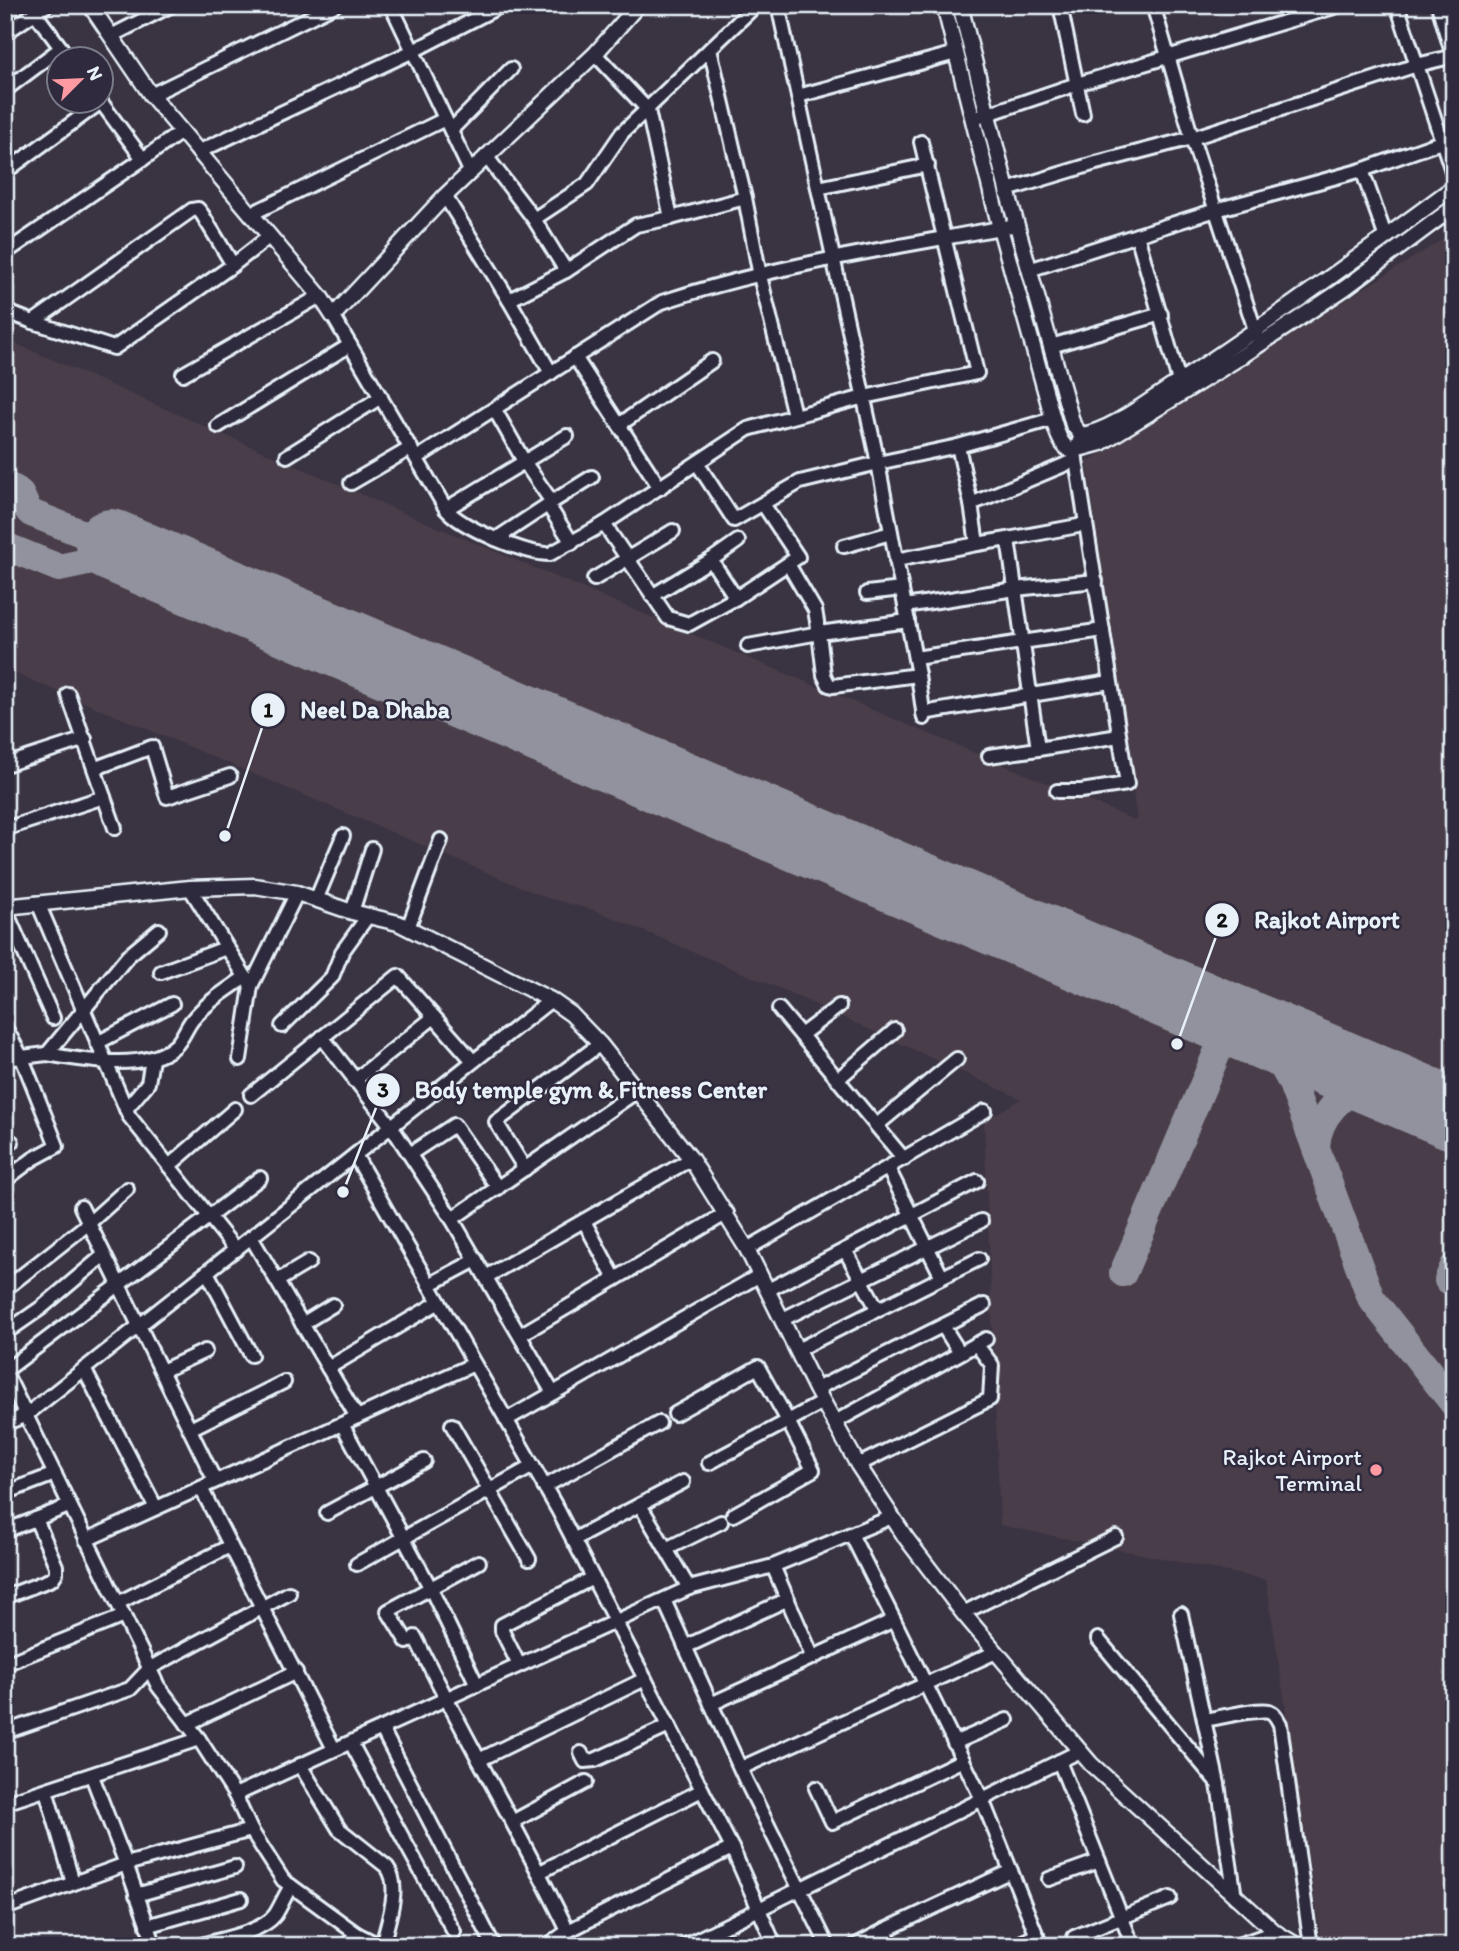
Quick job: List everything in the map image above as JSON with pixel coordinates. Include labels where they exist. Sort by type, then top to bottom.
[{"type":"street","points":[[90,5],[151,94],[181,132],[320,296],[446,509],[461,523],[496,539],[541,554],[550,554],[604,524],[748,429],[863,397],[978,373],[921,142]]},
{"type":"street","points":[[111,36],[172,5]]},
{"type":"street","points":[[151,94],[335,5]]},
{"type":"street","points":[[391,5],[470,171]]},
{"type":"street","points":[[198,152],[413,51],[502,5]]},
{"type":"street","points":[[332,316],[470,171],[595,54],[638,5]]},
{"type":"street","points":[[534,219],[587,184],[622,133],[756,5]]},
{"type":"street","points":[[797,5],[779,7],[878,463],[924,715],[1111,682]]},
{"type":"street","points":[[944,5],[1000,228],[1053,419],[1059,439],[1065,448],[1076,456]]},
{"type":"street","points":[[960,5],[1016,225],[1073,425],[1081,435]]},
{"type":"street","points":[[1060,5],[1083,114]]},
{"type":"street","points":[[1153,5],[1192,138],[1258,338]]},
{"type":"street","points":[[973,119],[1077,83],[1341,5]]},
{"type":"street","points":[[1397,5],[1454,177]]},
{"type":"street","points":[[1007,190],[1192,138],[1418,65],[1454,56],[1438,5]]},
{"type":"street","points":[[5,33],[42,8],[60,46]]},
{"type":"street","points":[[710,49],[794,415]]},
{"type":"street","points":[[798,96],[956,52]]},
{"type":"street","points":[[595,54],[648,110],[671,218]]},
{"type":"street","points":[[5,90],[46,59]]},
{"type":"street","points":[[251,214],[448,125],[511,69]]},
{"type":"street","points":[[5,172],[82,116]]},
{"type":"street","points":[[111,116],[143,159]]},
{"type":"street","points":[[5,253],[181,132]]},
{"type":"street","points":[[1029,270],[1216,210],[1362,170],[1441,142]]},
{"type":"street","points":[[486,156],[534,219],[566,271]]},
{"type":"street","points":[[818,188],[928,165]]},
{"type":"street","points":[[1362,170],[1385,238]]},
{"type":"street","points":[[971,505],[1076,456],[1142,420],[1258,338],[1454,187]]},
{"type":"street","points":[[445,196],[551,373]]},
{"type":"street","points":[[509,300],[566,271],[636,225],[746,198]]},
{"type":"street","points":[[1081,435],[1099,430],[1345,288],[1454,207]]},
{"type":"street","points":[[33,322],[192,210],[198,209],[202,214],[233,265]]},
{"type":"street","points":[[351,483],[495,410],[662,302],[834,259],[1016,225]]},
{"type":"street","points":[[1137,235],[1180,381]]},
{"type":"street","points":[[5,311],[114,348],[270,236]]},
{"type":"street","points":[[183,374],[320,296]]},
{"type":"street","points":[[1051,346],[1161,314]]},
{"type":"street","points":[[218,426],[350,345]]},
{"type":"street","points":[[575,357],[660,488]]},
{"type":"street","points":[[619,425],[712,361]]},
{"type":"street","points":[[287,456],[381,397]]},
{"type":"street","points":[[495,410],[572,543]]},
{"type":"street","points":[[697,463],[734,520],[800,482],[958,446],[1053,419]]},
{"type":"street","points":[[1057,791],[1082,791],[1126,784],[1076,456],[1081,435]]},
{"type":"street","points":[[446,509],[567,436]]},
{"type":"street","points":[[958,446],[977,544]]},
{"type":"street","points":[[496,539],[592,477]]},
{"type":"street","points":[[604,524],[668,618],[689,625],[798,557],[763,504]]},
{"type":"street","points":[[896,560],[1078,526],[1086,522]]},
{"type":"street","points":[[594,579],[673,531]]},
{"type":"street","points":[[844,546],[891,533]]},
{"type":"street","points":[[1007,539],[1038,749]]},
{"type":"street","points":[[652,596],[738,541]]},
{"type":"street","points":[[712,560],[736,598]]},
{"type":"street","points":[[788,564],[812,605],[824,675],[829,685],[918,675]]},
{"type":"street","points":[[905,606],[1015,589],[1096,582]]},
{"type":"street","points":[[867,593],[902,589]]},
{"type":"street","points":[[748,646],[908,621]]},
{"type":"street","points":[[915,658],[1103,630]]},
{"type":"street","points":[[68,694],[115,828]]},
{"type":"street","points":[[989,756],[1119,736]]},
{"type":"street","points":[[5,765],[85,739]]},
{"type":"street","points":[[96,768],[152,747],[167,797],[230,776]]},
{"type":"street","points":[[5,829],[104,797]]},
{"type":"street","points":[[316,900],[343,836]]},
{"type":"street","points":[[408,928],[441,840]]},
{"type":"street","points":[[352,912],[372,849]]},
{"type":"street","points":[[53,1018],[5,908],[190,888],[241,886],[297,893],[352,912],[398,923],[551,1000],[571,1014],[600,1044],[691,1159],[727,1213],[858,1465],[892,1517],[963,1613],[1091,1764],[1280,1938],[1298,1946]]},
{"type":"street","points":[[190,888],[248,982]]},
{"type":"street","points":[[240,1059],[248,982],[297,893]]},
{"type":"street","points":[[38,904],[129,1116],[236,1250]]},
{"type":"street","points":[[282,1026],[332,977],[342,952],[368,916]]},
{"type":"street","points":[[47,1054],[128,956],[159,930]]},
{"type":"street","points":[[161,972],[226,948]]},
{"type":"street","points":[[251,1095],[398,975],[473,1061]]},
{"type":"street","points":[[5,1059],[47,1054],[105,1062],[152,1059],[176,1045],[195,1016],[218,995],[248,982]]},
{"type":"street","points":[[5,1424],[26,1415],[551,1000]]},
{"type":"street","points":[[97,1042],[172,1004]]},
{"type":"street","points":[[801,1035],[838,1006]]},
{"type":"street","points":[[779,1009],[904,1158]]},
{"type":"street","points":[[354,1081],[434,1017]]},
{"type":"street","points":[[5,1027],[22,1058],[57,1146],[33,1159],[5,1180]]},
{"type":"street","points":[[838,1079],[895,1030]]},
{"type":"street","points":[[322,1037],[391,1126],[453,1219],[553,1393]]},
{"type":"street","points":[[525,1169],[496,1122],[600,1044]]},
{"type":"street","points":[[126,1109],[148,1083],[152,1059]]},
{"type":"street","points":[[877,1125],[957,1059]]},
{"type":"street","points":[[453,1219],[637,1091]]},
{"type":"street","points":[[169,1166],[235,1109]]},
{"type":"street","points":[[747,1249],[985,1111]]},
{"type":"street","points":[[410,1154],[454,1125],[498,1188]]},
{"type":"street","points":[[355,1155],[573,1540],[732,1848],[775,1946]]},
{"type":"street","points":[[486,1277],[691,1159]]},
{"type":"street","points":[[888,1168],[942,1277]]},
{"type":"street","points":[[260,1178],[5,1371],[158,1686],[199,1739],[235,1795],[251,1830],[283,1880],[357,1934],[382,1946],[393,1893],[392,1874],[339,1829],[300,1765]]},
{"type":"street","points":[[768,1290],[977,1181]]},
{"type":"street","points":[[5,1289],[89,1223],[127,1189]]},
{"type":"street","points":[[82,1207],[215,1481]]},
{"type":"street","points":[[520,1335],[727,1213]]},
{"type":"street","points":[[584,1220],[615,1279]]},
{"type":"street","points":[[783,1320],[981,1221]]},
{"type":"street","points":[[251,1237],[357,1417]]},
{"type":"street","points":[[845,1250],[878,1310]]},
{"type":"street","points":[[5,1333],[41,1308],[104,1255]]},
{"type":"street","points":[[797,1350],[979,1259]]},
{"type":"street","points":[[429,1285],[476,1260]]},
{"type":"street","points":[[277,1281],[309,1262]]},
{"type":"street","points":[[207,1272],[251,1355]]},
{"type":"street","points":[[506,1420],[760,1275]]},
{"type":"street","points":[[328,1368],[439,1302]]},
{"type":"street","points":[[302,1324],[333,1305]]},
{"type":"street","points":[[709,1463],[788,1421],[820,1395],[943,1325],[984,1305]]},
{"type":"street","points":[[943,1325],[960,1353]]},
{"type":"street","points":[[835,1422],[981,1342],[992,1365],[990,1399],[858,1465]]},
{"type":"street","points":[[162,1371],[205,1351]]},
{"type":"street","points":[[86,1540],[474,1364]]},
{"type":"street","points":[[675,1414],[758,1367],[813,1470],[733,1515]]},
{"type":"street","points":[[84,1369],[156,1508]]},
{"type":"street","points":[[190,1429],[285,1382]]},
{"type":"street","points":[[544,1487],[659,1423]]},
{"type":"street","points":[[342,1424],[430,1587],[477,1685]]},
{"type":"street","points":[[452,1425],[529,1559]]},
{"type":"street","points":[[327,1513],[424,1461]]},
{"type":"street","points":[[357,1564],[533,1466]]},
{"type":"street","points":[[5,1493],[55,1474]]},
{"type":"street","points":[[573,1540],[683,1482]]},
{"type":"street","points":[[201,1488],[334,1749]]},
{"type":"street","points":[[640,1505],[689,1588]]},
{"type":"street","points":[[5,1531],[69,1506]]},
{"type":"street","points":[[235,1795],[689,1588],[773,1566],[892,1517]]},
{"type":"street","points":[[5,1597],[52,1578],[56,1573],[36,1519]]},
{"type":"street","points":[[666,1549],[721,1522]]},
{"type":"street","points":[[850,1534],[982,1799],[1039,1940],[1014,1946]]},
{"type":"street","points":[[963,1613],[1116,1536]]},
{"type":"street","points":[[118,1604],[230,1546]]},
{"type":"street","points":[[479,1562],[388,1611],[411,1640],[447,1700],[514,1821],[568,1931]]},
{"type":"street","points":[[773,1566],[813,1658]]},
{"type":"street","points":[[520,1665],[502,1631],[502,1625],[593,1578]]},
{"type":"street","points":[[5,1732],[130,1689],[150,1668],[289,1593]]},
{"type":"street","points":[[685,1647],[788,1599]]},
{"type":"street","points":[[664,1600],[741,1768],[828,1946]]},
{"type":"street","points":[[1181,1614],[1218,1784],[1235,1897]]},
{"type":"street","points":[[5,1664],[124,1616]]},
{"type":"street","points":[[711,1704],[894,1620]]},
{"type":"street","points":[[1098,1639],[1218,1784]]},
{"type":"street","points":[[741,1768],[996,1652]]},
{"type":"street","points":[[187,1724],[296,1672]]},
{"type":"street","points":[[479,1760],[645,1679]]},
{"type":"street","points":[[1204,1720],[1269,1711],[1276,1715],[1280,1724],[1311,1946]]},
{"type":"street","points":[[954,1743],[1007,1720]]},
{"type":"street","points":[[581,1753],[585,1761],[596,1760],[668,1726]]},
{"type":"street","points":[[382,1729],[494,1946]]},
{"type":"street","points":[[5,1803],[199,1739]]},
{"type":"street","points":[[351,1743],[453,1932]]},
{"type":"street","points":[[684,1946],[1080,1751]]},
{"type":"street","points":[[816,1788],[832,1822],[963,1760]]},
{"type":"street","points":[[1059,1761],[1133,1946]]},
{"type":"street","points":[[92,1776],[155,1946]]},
{"type":"street","points":[[514,1821],[586,1782]]},
{"type":"street","points":[[46,1790],[73,1883]]},
{"type":"street","points":[[540,1872],[702,1790]]},
{"type":"street","points":[[5,1908],[126,1864],[251,1830]]},
{"type":"street","points":[[547,1946],[568,1931],[732,1848]]},
{"type":"street","points":[[1049,1879],[1099,1861]]},
{"type":"street","points":[[136,1895],[235,1867]]},
{"type":"street","points":[[853,1946],[1011,1871]]},
{"type":"street","points":[[198,1946],[267,1923],[275,1915],[291,1886]]},
{"type":"street","points":[[1074,1937],[1170,1898]]},
{"type":"street","points":[[147,1926],[241,1899]]},
{"type":"street","points":[[885,1930],[892,1946]]},
{"type":"street","points":[[346,1946],[357,1934]]},
{"type":"street","points":[[1235,1946],[1280,1938]]},
{"type":"shaded area","points":[[1454,232],[1454,1940],[1408,1946],[1322,1946],[1266,1580],[1000,1525],[984,1121],[1021,1099],[781,989],[594,910],[547,898],[5,669],[5,339],[411,516],[1137,821],[1087,462]]},
{"type":"taxiway","points":[[5,486],[20,493],[31,513],[111,545]]},
{"type":"taxiway","points":[[5,546],[59,568],[130,553]]},
{"type":"taxiway","points":[[1123,1273],[1231,1020]]},
{"type":"taxiway","points":[[1252,1029],[1271,1046],[1291,1081],[1371,1298],[1454,1404]]},
{"type":"taxiway","points":[[1316,1147],[1317,1136],[1326,1116],[1341,1099],[1361,1088],[1380,1086],[1394,1089]]},
{"type":"taxiway","points":[[1448,1280],[1454,1266]]},
{"type":"runway","points":[[111,545],[1454,1114]]},
{"type":"place","name":"Neel Da Dhaba","points":[[225,836]]},
{"type":"place","name":"Rajkot Airport","points":[[1177,1044]]},
{"type":"place","name":"Body temple gym & Fitness Center","points":[[343,1192]]},
{"type":"place","name":"Rajkot Airport Terminal","points":[[1376,1470]]}]
